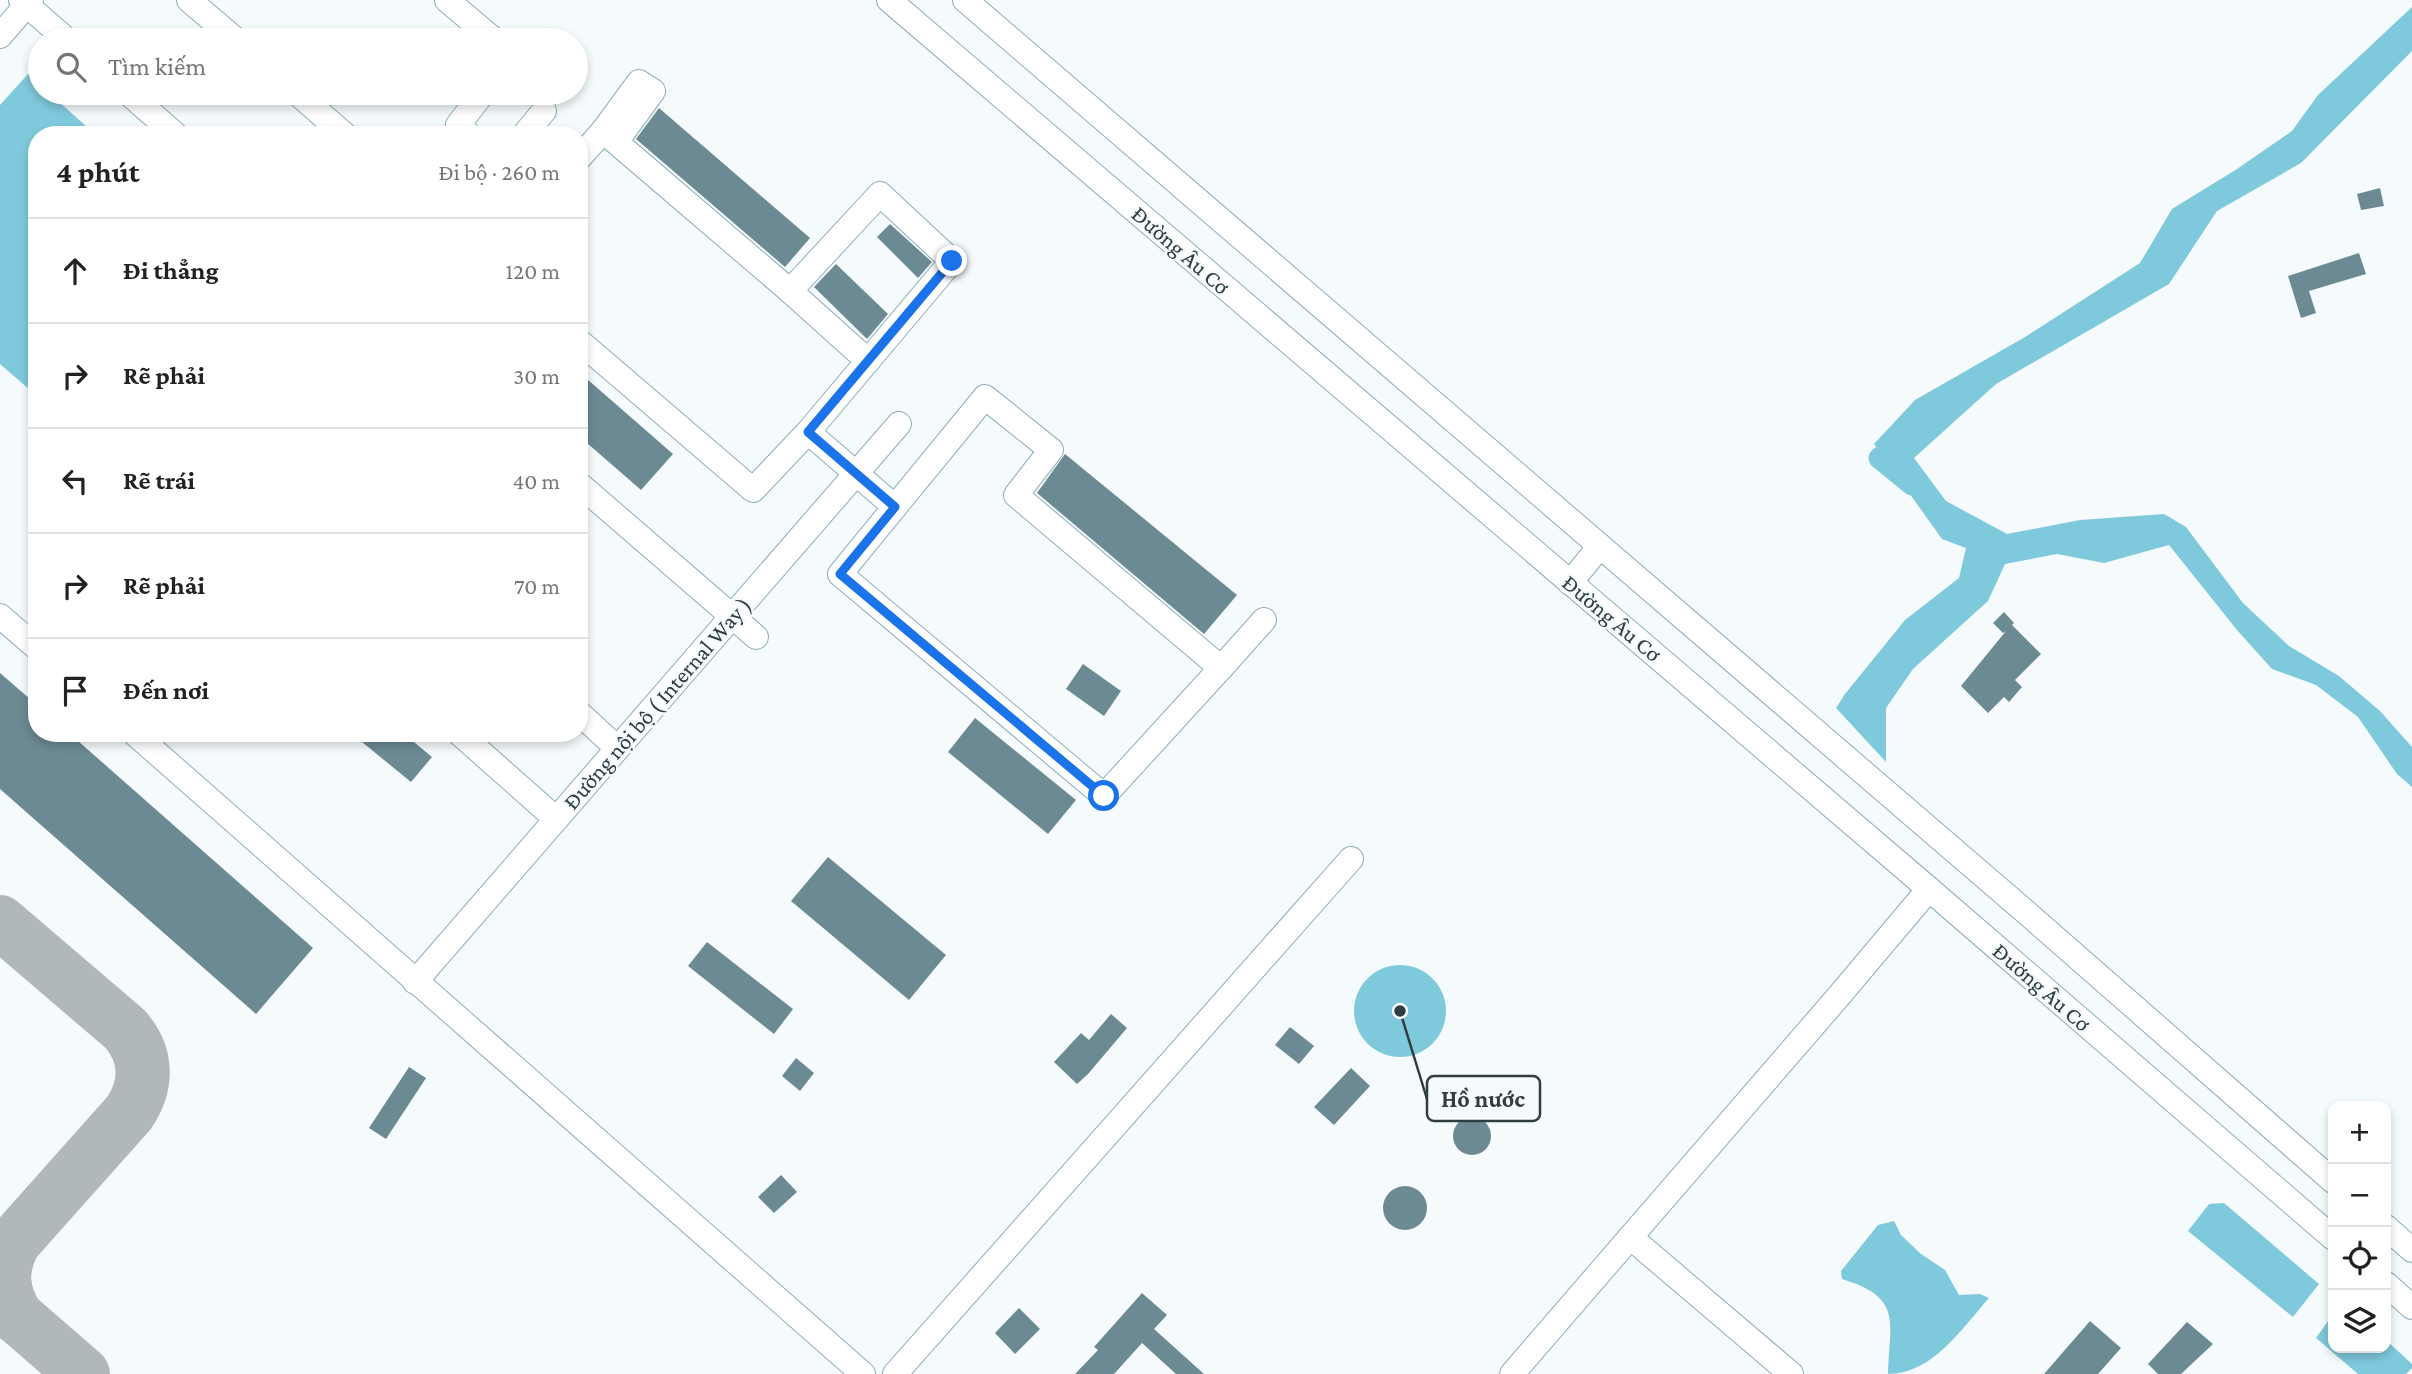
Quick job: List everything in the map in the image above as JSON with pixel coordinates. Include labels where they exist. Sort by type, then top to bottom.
[{"type":"street","points":[[189,0],[222,28]]},
{"type":"street","points":[[447,0],[480,28]]},
{"type":"street","name":"Đường Âu Cơ","points":[[889,0],[2328,1234]]},
{"type":"street","name":"Đường Âu Cơ","points":[[965,0],[2028,914],[2328,1177]]},
{"type":"street","points":[[0,36],[26,2],[54,28]]},
{"type":"street","points":[[142,105],[166,126]]},
{"type":"street","points":[[311,105],[335,126]]},
{"type":"street","points":[[462,126],[475,105]]},
{"type":"street","points":[[532,126],[544,111]]},
{"type":"street","points":[[588,151],[609,136],[868,361]]},
{"type":"street","points":[[588,349],[753,490],[808,432],[952,261],[880,194],[790,291]]},
{"type":"street","points":[[1221,668],[1016,495],[1051,450],[985,397],[840,574],[1104,796],[1221,668],[1264,620]]},
{"type":"street","name":"Đường nội bộ ( Internal Way )","points":[[415,982],[899,424]]},
{"type":"street","points":[[808,432],[895,507]]},
{"type":"street","points":[[588,492],[756,637]]},
{"type":"street","points":[[1570,583],[1600,546]]},
{"type":"street","points":[[0,616],[28,640]]},
{"type":"street","points":[[588,721],[617,748]]},
{"type":"street","points":[[144,742],[863,1374]]},
{"type":"street","points":[[469,742],[556,819]]},
{"type":"street","points":[[895,1374],[1351,859]]},
{"type":"street","points":[[1512,1374],[1928,889]]},
{"type":"street","points":[[2391,1231],[2412,1250]]},
{"type":"street","points":[[1630,1237],[1791,1374]]},
{"type":"street","points":[[2391,1288],[2412,1307]]},
{"type":"water","points":[[2412,7],[2412,51],[2301,163],[2217,211],[2169,284],[1996,384],[1914,458],[1946,501],[2007,534],[2080,520],[2164,514],[2186,527],[2243,603],[2289,646],[2339,676],[2380,711],[2412,747],[2412,787],[2397,774],[2358,717],[2316,685],[2272,669],[2169,545],[2104,563],[2057,554],[2005,564],[1988,601],[1913,669],[1886,708],[1886,762],[1836,708],[1905,620],[1959,578],[1966,548],[1942,539],[1874,444],[1915,400],[2025,337],[2140,263],[2172,209],[2292,131],[2318,95]]},
{"type":"water","points":[[28,74],[28,105],[62,105],[86,126],[28,126],[28,388],[0,364],[0,105]]},
{"type":"water","points":[[1400,965],[1418,968],[1433,978],[1443,993],[1446,1011],[1443,1029],[1433,1044],[1418,1054],[1400,1057],[1382,1054],[1367,1044],[1357,1029],[1354,1011],[1357,993],[1367,978],[1382,968]]},
{"type":"water","points":[[2224,1203],[2319,1284],[2293,1317],[2188,1231],[2209,1204]]},
{"type":"water","points":[[1894,1221],[1901,1235],[1921,1254],[1945,1270],[1959,1295],[1980,1294],[1989,1298],[1933,1358],[1904,1372],[1888,1374],[1889,1314],[1875,1295],[1862,1286],[1842,1279],[1841,1271],[1878,1225]]},
{"type":"water","points":[[2328,1321],[2328,1348],[2316,1338]]},
{"type":"water","points":[[2391,1345],[2412,1364],[2406,1374],[2358,1374],[2334,1353],[2391,1353]]},
{"type":"building","points":[[659,108],[810,238],[785,267],[636,139]]},
{"type":"building","points":[[2380,188],[2384,206],[2361,210],[2357,194]]},
{"type":"building","points":[[890,224],[932,262],[918,278],[877,237]]},
{"type":"building","points":[[2359,253],[2366,274],[2309,291],[2316,313],[2301,318],[2288,276]]},
{"type":"building","points":[[836,264],[888,314],[867,339],[814,287]]},
{"type":"building","points":[[588,380],[673,454],[641,490],[588,444]]},
{"type":"building","points":[[1065,454],[1237,595],[1204,634],[1037,493]]},
{"type":"building","points":[[2004,612],[2014,623],[2012,625],[2041,654],[2015,680],[2022,687],[2009,702],[2004,697],[1988,713],[1961,686],[2006,631],[2003,633],[1993,623]]},
{"type":"building","points":[[1083,664],[1121,691],[1104,716],[1066,689]]},
{"type":"building","points":[[0,673],[28,697],[28,742],[79,742],[313,948],[256,1014],[0,789]]},
{"type":"building","points":[[975,718],[1076,800],[1048,834],[948,752]]},
{"type":"building","points":[[362,742],[414,742],[432,757],[411,782]]},
{"type":"building","points":[[828,857],[946,955],[909,1000],[791,901]]},
{"type":"building","points":[[707,942],[793,1009],[774,1034],[688,966]]},
{"type":"building","points":[[1111,1014],[1127,1028],[1077,1084],[1054,1062],[1081,1033],[1089,1040]]},
{"type":"building","points":[[1290,1027],[1314,1046],[1299,1064],[1275,1045]]},
{"type":"building","points":[[796,1058],[814,1073],[800,1091],[782,1076]]},
{"type":"building","points":[[409,1067],[426,1078],[386,1139],[369,1128]]},
{"type":"building","points":[[1351,1068],[1370,1086],[1334,1125],[1314,1107]]},
{"type":"building","points":[[1472,1117],[1485,1123],[1491,1136],[1485,1149],[1472,1155],[1459,1149],[1453,1136],[1459,1123]]},
{"type":"building","points":[[781,1175],[797,1192],[774,1213],[758,1197]]},
{"type":"building","points":[[1405,1186],[1414,1187],[1421,1192],[1426,1199],[1426,1217],[1421,1224],[1414,1229],[1405,1230],[1396,1229],[1389,1224],[1384,1217],[1383,1208],[1384,1199],[1389,1192],[1396,1187]]},
{"type":"building","points":[[1142,1293],[1167,1315],[1154,1329],[1204,1374],[1176,1374],[1142,1343],[1114,1374],[1075,1374],[1098,1350],[1094,1347]]},
{"type":"building","points":[[1019,1308],[1040,1329],[1015,1354],[995,1333]]},
{"type":"building","points":[[2090,1321],[2121,1348],[2098,1374],[2044,1374]]},
{"type":"building","points":[[2187,1322],[2213,1344],[2181,1374],[2158,1374],[2148,1364]]},
{"type":"waterway","points":[[1904,441],[1879,458],[1912,485]]},
{"type":"taxiway","points":[[0,922],[125,1029],[138,1049],[143,1070],[140,1092],[129,1113],[14,1242],[6,1261],[4,1280],[8,1298],[17,1317]]},
{"type":"taxiway","points":[[0,1302],[83,1374]]},
{"type":"place","name":"Hồ nước","points":[[1400,1011]]},
{"type":"route","points":[[952,261],[808,432],[895,507],[840,574],[1104,796]]}]
